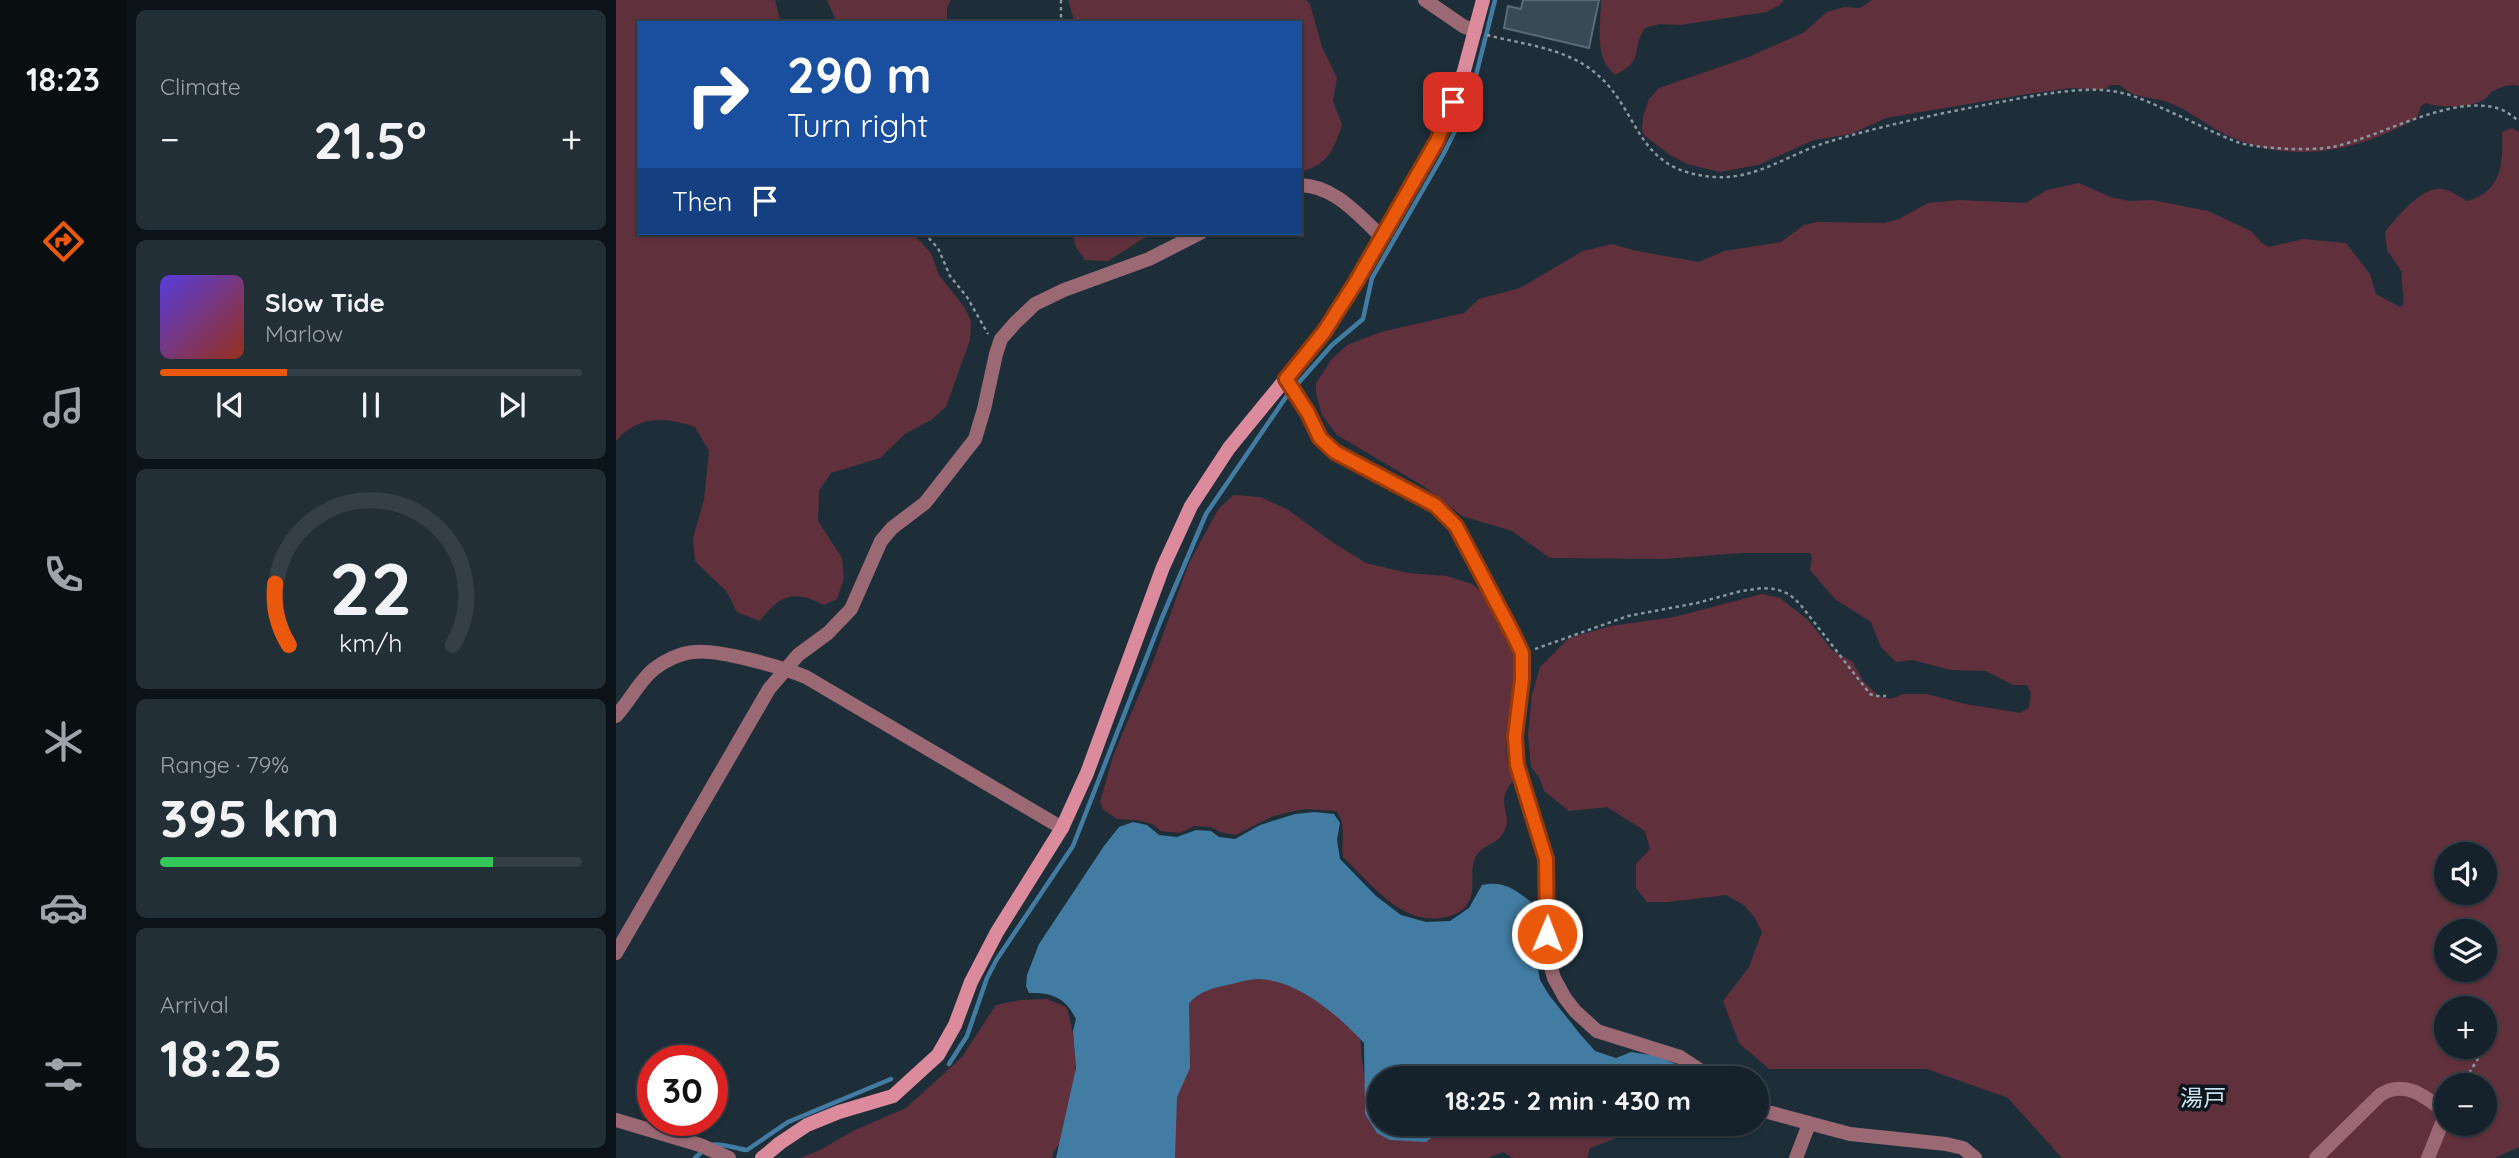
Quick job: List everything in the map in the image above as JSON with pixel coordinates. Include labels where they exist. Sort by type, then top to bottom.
[{"type":"street","points":[[1425,0],[1475,31]]},
{"type":"street","points":[[762,1158],[807,1125],[893,1096],[938,1055],[955,1025],[971,982],[997,932],[1062,828],[1087,773],[1163,567],[1192,506],[1229,448],[1291,387],[1382,237],[1437,141],[1453,102],[1483,0]]},
{"type":"street","points":[[1302,185],[1315,185],[1334,194],[1382,237]]},
{"type":"street","points":[[616,953],[769,688],[798,655],[828,633],[851,609],[881,541],[892,528],[925,503],[975,439],[1001,339],[1035,304],[1064,290],[1149,259],[1196,235]]},
{"type":"street","points":[[1291,387],[1320,438],[1335,452],[1435,505],[1456,526],[1522,653],[1522,679],[1515,737],[1517,765],[1546,859],[1547,934],[1549,961],[1554,978],[1575,1012],[1597,1031],[1680,1057],[1694,1066]]},
{"type":"street","points":[[616,716],[651,671],[666,660],[694,651],[786,668],[806,677],[1062,828]]},
{"type":"street","points":[[2316,1158],[2381,1095],[2388,1090],[2403,1088],[2431,1101],[2446,1113],[2428,1158]]},
{"type":"street","points":[[1769,1112],[1850,1135],[1946,1144],[1963,1148],[1975,1158]]},
{"type":"street","points":[[616,1120],[704,1147],[729,1158]]},
{"type":"street","points":[[1796,1158],[1809,1124]]},
{"type":"path","points":[[1061,0],[1061,21]]},
{"type":"path","points":[[1491,36],[1560,53],[1591,69],[1612,89],[1648,149],[1669,164],[1711,177],[1732,178],[1754,174],[1827,142],[1897,123],[2079,90],[2113,91],[2148,102],[2239,142],[2278,148],[2330,147],[2381,133],[2430,114],[2468,105],[2502,110],[2519,121]]},
{"type":"path","points":[[926,235],[938,248],[950,276],[967,297],[998,349]]},
{"type":"path","points":[[1522,653],[1628,616],[1762,587],[1789,594],[1800,604],[1870,694],[1886,696]]},
{"type":"shaded area","points":[[616,0],[775,0],[780,21],[637,21],[637,235],[912,235],[917,238],[931,253],[939,275],[965,308],[971,321],[970,340],[946,407],[931,420],[905,434],[880,458],[831,473],[819,491],[818,521],[842,558],[844,578],[837,599],[824,605],[804,597],[788,597],[774,605],[760,621],[737,612],[727,592],[695,561],[693,538],[704,500],[709,451],[695,427],[673,421],[653,420],[634,426],[616,441]]},
{"type":"shaded area","points":[[827,0],[951,0],[947,8],[947,21],[836,21]]},
{"type":"shaded area","points":[[1068,0],[1306,0],[1310,4],[1322,47],[1337,78],[1333,101],[1342,125],[1332,149],[1318,165],[1302,171],[1302,21],[1074,21]]},
{"type":"shaded area","points":[[1601,0],[1784,0],[1766,12],[1680,25],[1659,24],[1645,28],[1631,64],[1615,75],[1608,67],[1601,50]]},
{"type":"shaded area","points":[[1872,0],[2519,0],[2519,86],[2499,88],[2480,102],[2464,106],[2426,103],[2421,106],[2417,118],[2372,139],[2349,146],[2302,152],[2255,146],[2231,137],[2178,106],[2138,95],[2120,85],[2111,85],[2103,90],[2071,88],[2021,95],[1886,118],[1851,134],[1814,140],[1758,165],[1720,172],[1687,164],[1644,135],[1643,117],[1649,99],[1659,88],[1746,58],[1803,33],[1827,12],[1845,7],[1860,8]]},
{"type":"shaded area","points":[[2512,128],[2519,132],[2519,1147],[2495,1158],[2062,1158],[2008,1098],[1927,1069],[1769,1069],[1769,1066],[1766,1066],[1739,1043],[1723,1001],[1749,967],[1762,932],[1755,918],[1744,905],[1726,895],[1647,902],[1636,888],[1636,864],[1650,849],[1645,831],[1607,807],[1569,811],[1544,791],[1539,777],[1531,767],[1528,735],[1532,695],[1540,667],[1569,638],[1611,626],[1674,617],[1762,594],[1780,598],[1808,620],[1833,651],[1852,661],[1863,681],[1879,696],[1891,699],[1903,694],[1927,694],[1965,704],[2021,713],[2029,707],[2031,693],[2027,685],[2013,685],[1986,671],[1951,670],[1912,660],[1896,662],[1881,647],[1871,622],[1835,599],[1810,570],[1810,553],[1741,553],[1665,559],[1550,558],[1512,531],[1462,516],[1425,487],[1337,435],[1322,415],[1316,393],[1316,383],[1331,360],[1347,345],[1381,332],[1464,313],[1479,299],[1520,288],[1583,251],[1612,244],[1699,262],[1724,251],[1781,242],[1804,225],[1817,222],[1884,223],[1899,219],[1928,203],[1959,200],[2026,203],[2047,190],[2079,183],[2110,197],[2130,201],[2152,200],[2208,211],[2251,231],[2269,247],[2303,239],[2346,243],[2370,274],[2376,294],[2400,307],[2403,305],[2402,272],[2387,250],[2385,232],[2411,204],[2427,192],[2445,190],[2467,201],[2488,190],[2498,174],[2502,132]]},
{"type":"shaded area","points":[[1073,235],[1149,235],[1108,261],[1085,260],[1076,247]]},
{"type":"shaded area","points":[[1234,495],[1260,497],[1287,509],[1366,563],[1408,573],[1447,576],[1472,584],[1484,594],[1513,648],[1517,667],[1506,743],[1507,763],[1513,781],[1507,789],[1504,802],[1506,825],[1502,836],[1476,856],[1469,901],[1457,913],[1443,918],[1425,918],[1399,908],[1386,899],[1343,857],[1343,827],[1336,811],[1306,809],[1289,812],[1271,817],[1236,835],[1211,827],[1194,826],[1180,833],[1161,831],[1152,824],[1117,819],[1104,810],[1100,802],[1113,756],[1153,662],[1189,563],[1219,508]]},
{"type":"shaded area","points":[[1266,974],[1298,985],[1360,1030],[1367,1087],[1367,1136],[1622,1136],[1590,1148],[1587,1158],[1513,1158],[1503,1152],[1488,1158],[1170,1158],[1181,1019],[1198,989]]},
{"type":"shaded area","points":[[1047,999],[1066,1007],[1075,1051],[1075,1085],[1070,1117],[1066,1134],[1052,1158],[800,1158],[906,1108],[962,1057],[996,1005]]},
{"type":"water","points":[[1295,814],[1334,814],[1340,823],[1337,840],[1340,859],[1376,896],[1401,915],[1426,922],[1450,921],[1469,908],[1482,885],[1503,885],[1521,894],[1532,903],[1531,929],[1540,980],[1595,1051],[1616,1058],[1631,1052],[1657,1056],[1680,1066],[1367,1066],[1367,1117],[1364,1043],[1330,1011],[1303,993],[1274,981],[1251,980],[1206,991],[1196,996],[1189,1004],[1190,1068],[1177,1097],[1175,1158],[1056,1158],[1076,1068],[1073,1031],[1076,1019],[1063,1001],[1051,995],[1029,993],[1026,986],[1027,975],[1039,944],[1104,846],[1119,827],[1133,822],[1147,825],[1159,835],[1177,837],[1196,830],[1211,831],[1219,837],[1235,839],[1260,825]]},
{"type":"water","points":[[1383,1136],[1434,1136],[1426,1142],[1390,1140]]},
{"type":"building","points":[[1523,0],[1599,0],[1589,48],[1504,28],[1508,6],[1521,9]]},
{"type":"waterway","points":[[949,1064],[967,1036],[987,978],[997,959],[1073,846],[1161,620],[1206,514],[1286,397],[1332,345],[1363,319],[1372,278],[1443,155],[1469,103],[1495,0]]},
{"type":"waterway","points":[[711,1145],[747,1150],[788,1122],[891,1079]]},
{"type":"waterway","points":[[695,1158],[704,1150]]},
{"type":"district","name":"湯戸","points":[[2203,1097]]},
{"type":"route","points":[[1453,102],[1437,141],[1356,282],[1324,332],[1286,379],[1320,438],[1335,452],[1435,505],[1456,526],[1522,653],[1522,679],[1515,737],[1517,765],[1546,859],[1547,934]]}]
